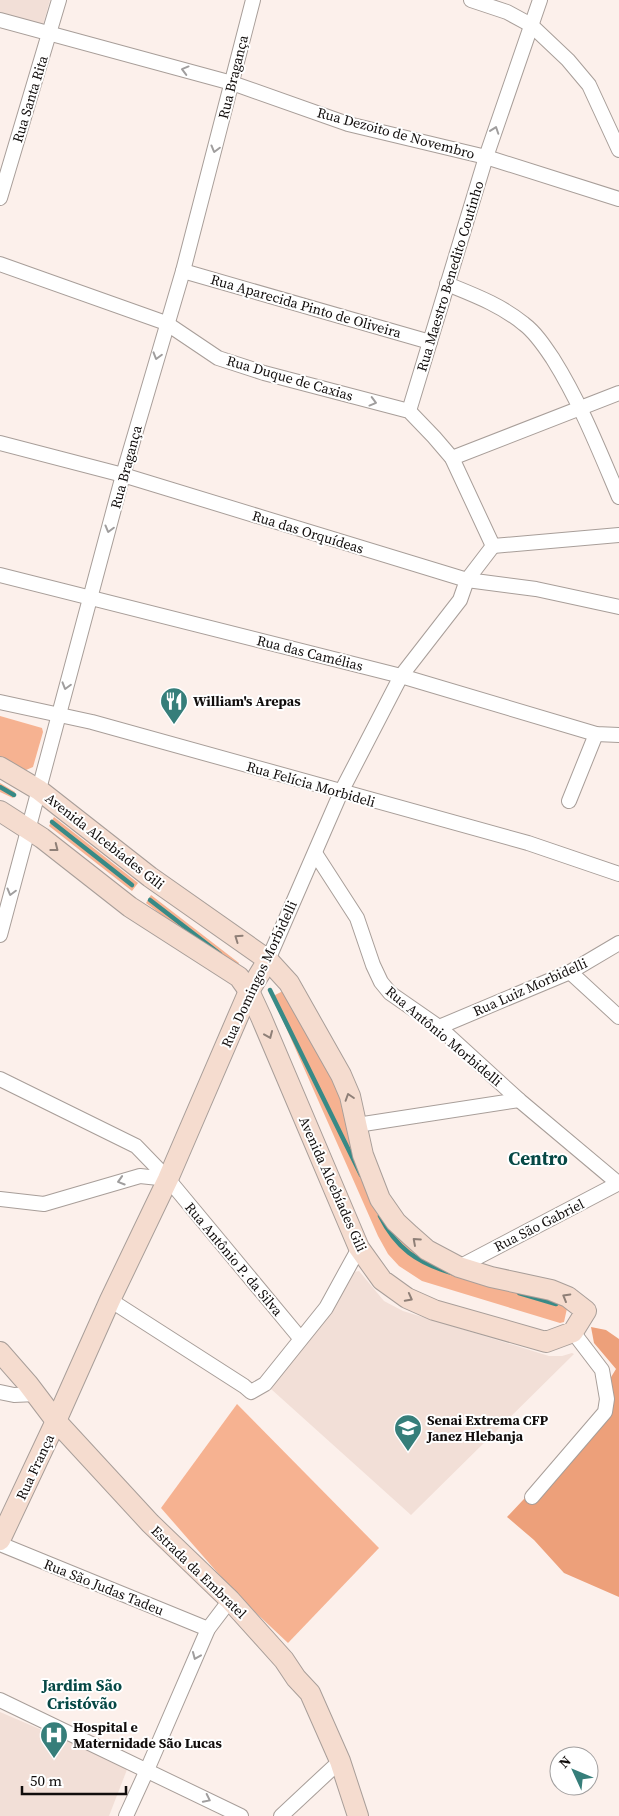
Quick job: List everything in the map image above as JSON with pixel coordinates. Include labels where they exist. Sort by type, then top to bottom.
[{"type":"street","name":"Rua Santa Rita","points":[[0,198],[59,0]]},
{"type":"street","name":"Rua Bragança","points":[[0,935],[123,475],[166,323],[183,271],[253,0]]},
{"type":"street","points":[[471,0],[507,12],[532,25],[568,60],[589,85],[619,150]]},
{"type":"street","name":"Rua Maestro Benedito Coutinho","points":[[409,411],[486,157],[540,0]]},
{"type":"street","name":"Rua Dezoito de Novembro","points":[[0,20],[232,83],[348,124],[486,157],[619,199]]},
{"type":"street","name":"Rua Duque de Caxias","points":[[0,264],[166,323],[218,358],[264,373],[409,411]]},
{"type":"street","name":"Rua Aparecida Pinto de Oliveira","points":[[183,271],[430,342]]},
{"type":"street","points":[[447,284],[499,306],[526,324],[542,343],[580,408],[619,497]]},
{"type":"street","points":[[452,458],[619,393]]},
{"type":"street","points":[[409,411],[452,458],[493,546],[619,535]]},
{"type":"street","name":"Rua das Orquídeas","points":[[0,442],[123,475],[467,580],[536,589],[619,607]]},
{"type":"street","name":"Rua Domingos Morbidelli","points":[[56,1421],[110,1300],[168,1180],[249,991],[268,960],[341,792],[401,676],[460,600],[467,580],[493,546]]},
{"type":"street","name":"Rua das Camélias","points":[[0,575],[401,676],[596,734],[619,735]]},
{"type":"street","name":"Rua Felícia Morbideli","points":[[0,702],[92,722],[528,843],[619,874]]},
{"type":"street","points":[[569,801],[596,734]]},
{"type":"street","name":"Avenida Alcebíades Gili","points":[[0,767],[38,790],[150,877],[268,960],[289,983],[341,1075],[350,1096],[363,1155],[380,1199],[396,1222],[427,1250],[459,1267],[491,1278],[551,1290],[568,1297],[586,1311],[573,1332],[546,1342],[434,1310],[407,1298],[382,1280],[358,1248],[249,991],[239,977],[130,907],[28,828],[0,811]]},
{"type":"street","name":"Rua Antônio Morbidelli","points":[[315,853],[356,918],[373,965],[381,982],[390,993],[439,1027],[519,1100],[619,1184]]},
{"type":"street","name":"Rua Luiz Morbidelli","points":[[439,1027],[570,972],[619,943]]},
{"type":"street","points":[[570,972],[619,1017]]},
{"type":"street","name":"Rua Antônio P. da Silva","points":[[0,1079],[136,1146],[168,1180],[300,1338]]},
{"type":"street","points":[[357,1125],[519,1100]]},
{"type":"street","points":[[0,1199],[44,1204],[140,1176],[168,1180]]},
{"type":"street","name":"Rua São Gabriel","points":[[459,1267],[619,1184]]},
{"type":"street","points":[[110,1300],[251,1392],[265,1384],[326,1308],[358,1248]]},
{"type":"street","points":[[532,1496],[604,1412],[607,1399],[602,1370],[573,1332]]},
{"type":"street","name":"Estrada da Embratel","points":[[0,1352],[56,1421],[150,1524],[230,1600],[284,1660],[296,1678],[310,1693],[340,1761],[358,1816]]},
{"type":"street","points":[[0,1392],[14,1395],[36,1394]]},
{"type":"street","name":"Rua França","points":[[0,1540],[56,1421]]},
{"type":"street","name":"Rua São Judas Tadeu","points":[[0,1544],[208,1629]]},
{"type":"street","points":[[126,1816],[208,1629],[230,1600]]},
{"type":"street","points":[[0,1700],[242,1816]]},
{"type":"street","points":[[281,1816],[340,1761]]},
{"type":"shaded area","points":[[0,0],[50,0],[43,25],[0,13]]},
{"type":"shaded area","points":[[0,716],[42,728],[43,732],[33,767],[26,770],[0,757]]},
{"type":"shaded area","points":[[0,783],[15,792],[13,798],[0,792]]},
{"type":"shaded area","points":[[54,817],[138,883],[132,891],[49,826]]},
{"type":"shaded area","points":[[151,895],[239,963],[235,970],[146,903]]},
{"type":"shaded area","points":[[287,989],[327,1056],[396,1234],[568,1304],[564,1322],[560,1323],[422,1281],[399,1266],[388,1254],[378,1236],[273,998]]},
{"type":"shaded area","name":"Senai Extrema CFP Janez Hlebanja","points":[[359,1271],[384,1301],[403,1311],[549,1356],[574,1354],[411,1515],[271,1389],[280,1367],[354,1272]]},
{"type":"shaded area","points":[[591,1327],[606,1330],[619,1339],[619,1597],[564,1573],[534,1540],[507,1517],[601,1417],[605,1387],[616,1369],[594,1343]]},
{"type":"shaded area","points":[[237,1404],[379,1548],[288,1643],[237,1595],[161,1508]]},
{"type":"shaded area","name":"Hospital e Maternidade São Lucas","points":[[0,1712],[128,1767],[109,1816],[0,1816]]},
{"type":"waterway","points":[[0,787],[14,795]]},
{"type":"waterway","points":[[52,822],[132,885]]},
{"type":"waterway","points":[[150,900],[220,954]]},
{"type":"waterway","points":[[270,990],[361,1175]]},
{"type":"waterway","points":[[380,1216],[393,1237],[409,1253],[428,1264],[452,1273]]},
{"type":"waterway","points":[[519,1293],[556,1304]]},
{"type":"place","name":"William's Arepas","points":[[174,725]]},
{"type":"place","name":"Senai Extrema CFP Janez Hlebanja","points":[[408,1452]]},
{"type":"place","name":"Hospital e Maternidade São Lucas","points":[[54,1759]]},
{"type":"district","name":"Centro","points":[[538,1158]]},
{"type":"district","name":"Jardim São Cristóvão","points":[[82,1694]]}]
